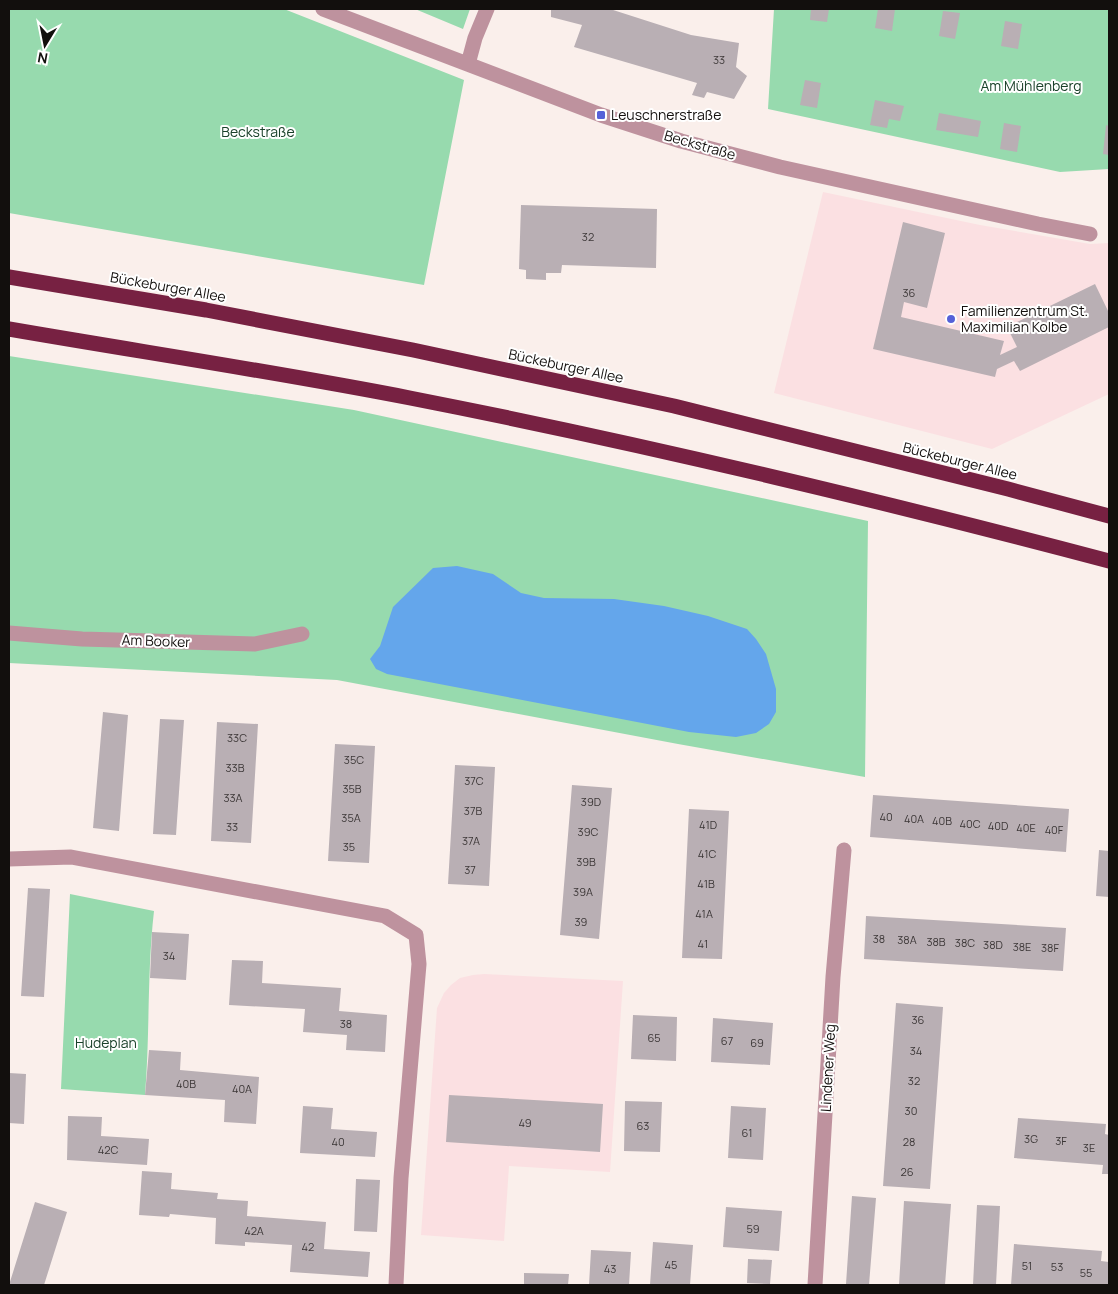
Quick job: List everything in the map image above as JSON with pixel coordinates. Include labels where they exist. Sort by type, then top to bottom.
[{"type":"highway","name":"Bückeburger Allee","points":[[9,277],[206,310],[412,350],[674,406],[1109,516]]},
{"type":"highway","points":[[9,329],[407,397],[663,450],[1109,561]]},
{"type":"street","name":"Beckstraße","points":[[323,9],[601,115],[681,141],[780,167],[1090,234]]},
{"type":"street","points":[[468,64],[487,9]]},
{"type":"street","name":"Am Booker","points":[[9,633],[82,639],[255,644],[302,634]]},
{"type":"street","name":"Lindener Weg","points":[[815,1285],[832,986],[844,850]]},
{"type":"street","points":[[9,858],[71,857],[385,916],[416,935],[419,964],[401,1178],[396,1285]]},
{"type":"shaded area","name":"Familienzentrum St. Maximilian Kolbe","points":[[823,192],[980,225],[1090,244],[1109,243],[1109,394],[992,449],[774,393]]},
{"type":"shaded area","points":[[484,974],[623,981],[610,1172],[509,1166],[504,1241],[421,1235],[437,1008],[444,993],[460,978]]},
{"type":"green space","name":"Beckstraße","points":[[9,9],[284,9],[464,80],[424,285],[9,213]]},
{"type":"green space","points":[[415,9],[470,9],[463,29]]},
{"type":"green space","name":"Am Mühlenberg","points":[[774,9],[1109,9],[1109,169],[1060,172],[768,109]]},
{"type":"green space","points":[[9,356],[354,410],[868,521],[865,777],[337,680],[9,663]]},
{"type":"green space","name":"Hudeplan","points":[[70,894],[154,911],[150,957],[145,1095],[61,1089]]},
{"type":"water","points":[[457,566],[493,574],[521,593],[544,598],[614,599],[664,606],[708,616],[747,629],[766,654],[776,689],[776,712],[769,724],[756,733],[736,737],[689,732],[387,674],[376,669],[370,659],[380,646],[393,607],[433,568]]},
{"type":"building","points":[[551,9],[610,9],[691,35],[739,43],[736,67],[747,76],[734,99],[707,92],[704,98],[692,95],[697,83],[574,47],[582,25],[551,17]]},
{"type":"building","points":[[811,9],[829,9],[827,22],[810,20]]},
{"type":"building","points":[[878,9],[895,9],[892,31],[875,28]]},
{"type":"building","points":[[943,11],[960,13],[955,39],[939,36]]},
{"type":"building","points":[[1005,21],[1022,24],[1018,49],[1001,46]]},
{"type":"building","points":[[805,80],[821,83],[817,108],[800,105]]},
{"type":"building","points":[[875,100],[904,106],[900,121],[889,119],[887,128],[870,125]]},
{"type":"building","points":[[939,113],[981,121],[978,137],[936,130]]},
{"type":"building","points":[[1004,123],[1021,126],[1017,152],[1000,149]]},
{"type":"building","points":[[1106,125],[1109,126],[1109,155],[1103,154]]},
{"type":"building","points":[[521,205],[657,209],[656,268],[562,265],[561,273],[546,273],[546,280],[526,279],[526,270],[519,269]]},
{"type":"building","points":[[903,222],[945,233],[927,308],[904,302],[901,317],[1004,341],[1000,355],[1017,347],[1007,327],[1095,284],[1109,313],[1109,327],[1020,371],[1014,361],[997,369],[995,377],[873,349]]},
{"type":"building","points":[[103,712],[128,715],[119,831],[93,828]]},
{"type":"building","points":[[160,719],[184,720],[176,835],[153,834]]},
{"type":"building","points":[[217,722],[258,724],[251,843],[211,841]]},
{"type":"building","points":[[335,744],[375,746],[369,863],[328,861]]},
{"type":"building","points":[[455,765],[495,767],[489,886],[448,884]]},
{"type":"building","points":[[572,785],[612,788],[599,939],[560,935]]},
{"type":"building","points":[[873,795],[1069,809],[1066,852],[870,837]]},
{"type":"building","points":[[689,809],[729,811],[722,959],[682,958]]},
{"type":"building","points":[[1099,850],[1109,851],[1109,897],[1096,896]]},
{"type":"building","points":[[28,888],[50,889],[44,997],[21,996]]},
{"type":"building","points":[[866,916],[1066,928],[1063,971],[864,959]]},
{"type":"building","points":[[152,932],[189,934],[186,980],[150,978]]},
{"type":"building","points":[[232,960],[263,961],[262,983],[341,988],[339,1011],[387,1015],[385,1052],[346,1050],[347,1035],[303,1032],[305,1009],[229,1005]]},
{"type":"building","points":[[896,1003],[943,1007],[930,1189],[883,1186]]},
{"type":"building","points":[[633,1015],[677,1017],[676,1061],[631,1059]]},
{"type":"building","points":[[713,1018],[773,1023],[770,1065],[711,1062]]},
{"type":"building","points":[[149,1050],[181,1052],[180,1070],[259,1077],[256,1124],[224,1122],[225,1100],[145,1095]]},
{"type":"building","points":[[9,1073],[26,1074],[24,1124],[9,1123]]},
{"type":"building","points":[[449,1095],[603,1104],[600,1152],[446,1142]]},
{"type":"building","points":[[625,1101],[662,1102],[660,1152],[624,1151]]},
{"type":"building","points":[[303,1106],[333,1108],[331,1129],[377,1132],[375,1157],[300,1153]]},
{"type":"building","points":[[731,1106],[766,1108],[763,1160],[728,1158]]},
{"type":"building","points":[[68,1116],[102,1117],[101,1136],[149,1139],[147,1165],[67,1160]]},
{"type":"building","points":[[1018,1118],[1106,1124],[1105,1134],[1109,1135],[1109,1174],[1102,1174],[1103,1165],[1014,1158]]},
{"type":"building","points":[[142,1171],[172,1173],[171,1189],[218,1193],[217,1199],[248,1201],[247,1216],[326,1222],[324,1249],[370,1252],[368,1277],[290,1272],[292,1245],[245,1242],[245,1246],[215,1244],[216,1218],[170,1214],[169,1217],[139,1215]]},
{"type":"building","points":[[356,1179],[380,1180],[377,1232],[354,1231]]},
{"type":"building","points":[[852,1196],[876,1198],[869,1285],[846,1284]]},
{"type":"building","points":[[904,1201],[951,1204],[945,1285],[899,1285]]},
{"type":"building","points":[[35,1202],[67,1212],[44,1285],[9,1285]]},
{"type":"building","points":[[977,1205],[1000,1206],[996,1285],[973,1285]]},
{"type":"building","points":[[726,1207],[782,1211],[779,1251],[723,1247]]},
{"type":"building","points":[[653,1242],[693,1245],[690,1285],[650,1285]]},
{"type":"building","points":[[1014,1244],[1102,1251],[1101,1261],[1109,1262],[1109,1285],[1011,1285]]},
{"type":"building","points":[[591,1250],[631,1252],[629,1285],[589,1285]]},
{"type":"building","points":[[748,1259],[772,1260],[770,1284],[747,1283]]},
{"type":"building","points":[[524,1273],[569,1274],[568,1285],[524,1285]]},
{"type":"place","name":"Leuschnerstraße","points":[[601,115]]},
{"type":"place","name":"Familienzentrum St. Maximilian Kolbe","points":[[951,319]]}]
